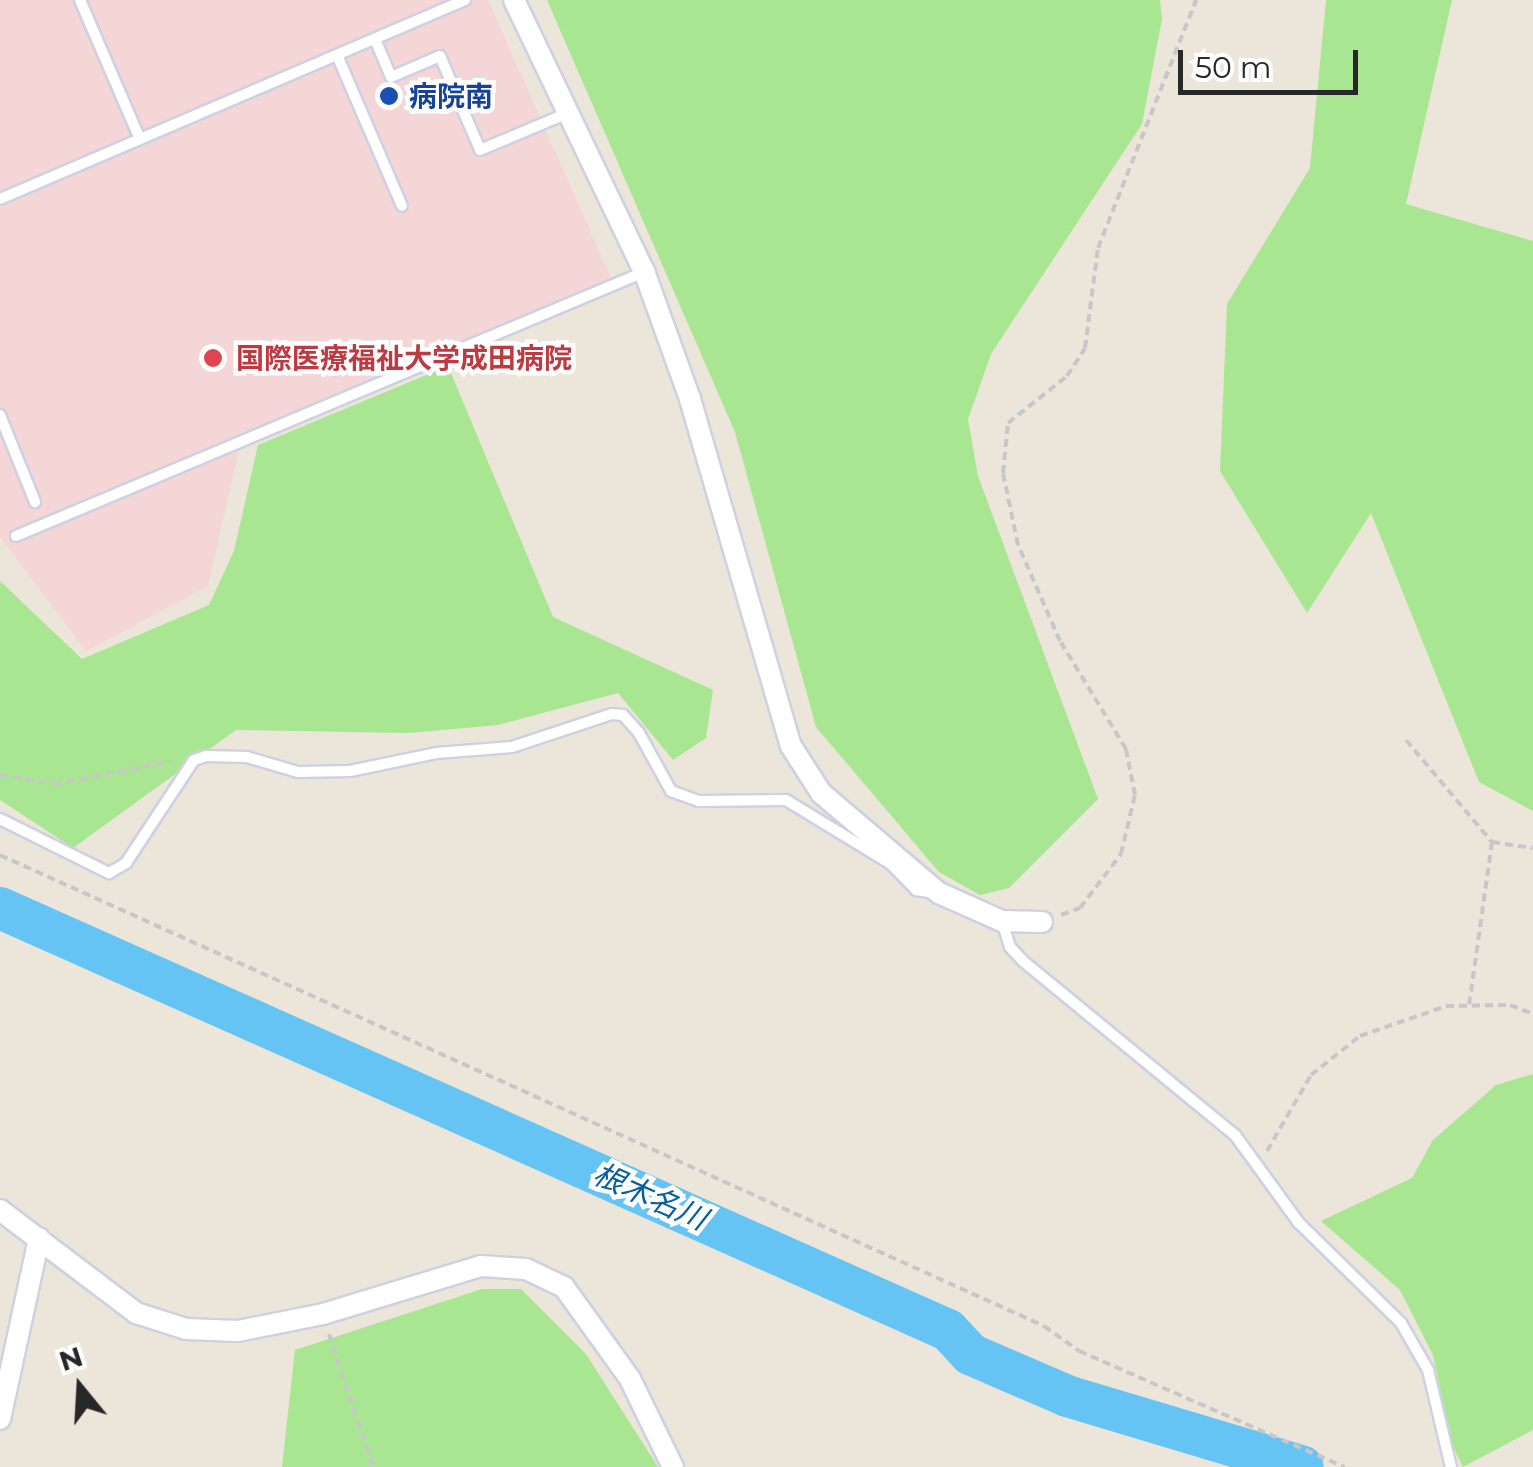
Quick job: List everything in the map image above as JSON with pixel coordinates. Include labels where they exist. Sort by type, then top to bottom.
[{"type":"street","points":[[514,0],[644,271],[690,399],[791,746],[821,792],[939,893],[1002,921],[1042,922]]},
{"type":"street","points":[[0,1210],[136,1313],[186,1329],[238,1331],[323,1314],[481,1266],[526,1269],[564,1288],[630,1379],[673,1467]]},
{"type":"street","points":[[0,1419],[9,1339],[38,1238]]},
{"type":"lane","points":[[80,0],[140,139]]},
{"type":"lane","points":[[0,199],[466,0]]},
{"type":"lane","points":[[375,39],[391,77],[440,56],[480,150],[568,112]]},
{"type":"lane","points":[[338,55],[402,206]]},
{"type":"lane","points":[[16,536],[644,271]]},
{"type":"lane","points":[[0,414],[35,502]]},
{"type":"lane","points":[[0,819],[100,871],[119,871],[194,760],[247,757],[298,772],[350,771],[467,748],[512,747],[598,716],[624,715],[671,791],[698,801],[786,800],[891,864],[916,890],[939,893]]},
{"type":"lane","points":[[1002,921],[1002,930],[1023,961],[1235,1134],[1299,1222],[1418,1347],[1451,1467]]},
{"type":"path","points":[[1042,922],[1080,908],[1121,854],[1135,795],[1126,750],[1060,640],[1018,545],[1003,474],[1008,423],[1067,376],[1085,348],[1098,248],[1196,0]]},
{"type":"path","points":[[1406,740],[1492,842],[1533,848]]},
{"type":"path","points":[[0,775],[54,784],[194,760]]},
{"type":"path","points":[[1469,1005],[1492,842]]},
{"type":"path","points":[[0,855],[1027,1318],[1079,1352],[1345,1467]]},
{"type":"path","points":[[1260,1164],[1311,1075],[1360,1036],[1446,1006],[1510,1005],[1533,1014]]},
{"type":"path","points":[[323,1314],[373,1467]]},
{"type":"shaded area","name":"国際医療福祉大学成田病院","points":[[0,0],[488,0],[611,278],[242,437],[208,586],[86,651],[0,537]]},
{"type":"green space","points":[[547,0],[1160,0],[1162,19],[1142,124],[991,354],[968,419],[978,476],[1098,799],[1009,888],[980,895],[939,872],[816,727],[735,432]]},
{"type":"green space","points":[[1326,0],[1452,0],[1406,204],[1533,241],[1533,811],[1479,782],[1371,513],[1307,613],[1220,471],[1227,304],[1310,168]]},
{"type":"green space","points":[[448,366],[553,617],[713,690],[706,738],[673,760],[618,693],[498,725],[409,733],[236,730],[73,848],[0,800],[0,581],[82,659],[209,605],[234,551],[258,445]]},
{"type":"green space","points":[[1533,1074],[1533,1430],[1463,1467],[1452,1445],[1433,1355],[1400,1290],[1321,1221],[1412,1178],[1433,1140],[1496,1085]]},
{"type":"green space","points":[[482,1289],[521,1289],[586,1354],[658,1467],[282,1467],[295,1350]]},
{"type":"waterway","name":"根木名川","points":[[0,908],[948,1330],[970,1354],[1067,1396],[1303,1467]]},
{"type":"place","name":"病院南","points":[[389,96]]},
{"type":"place","name":"国際医療福祉大学成田病院","points":[[213,358]]}]
